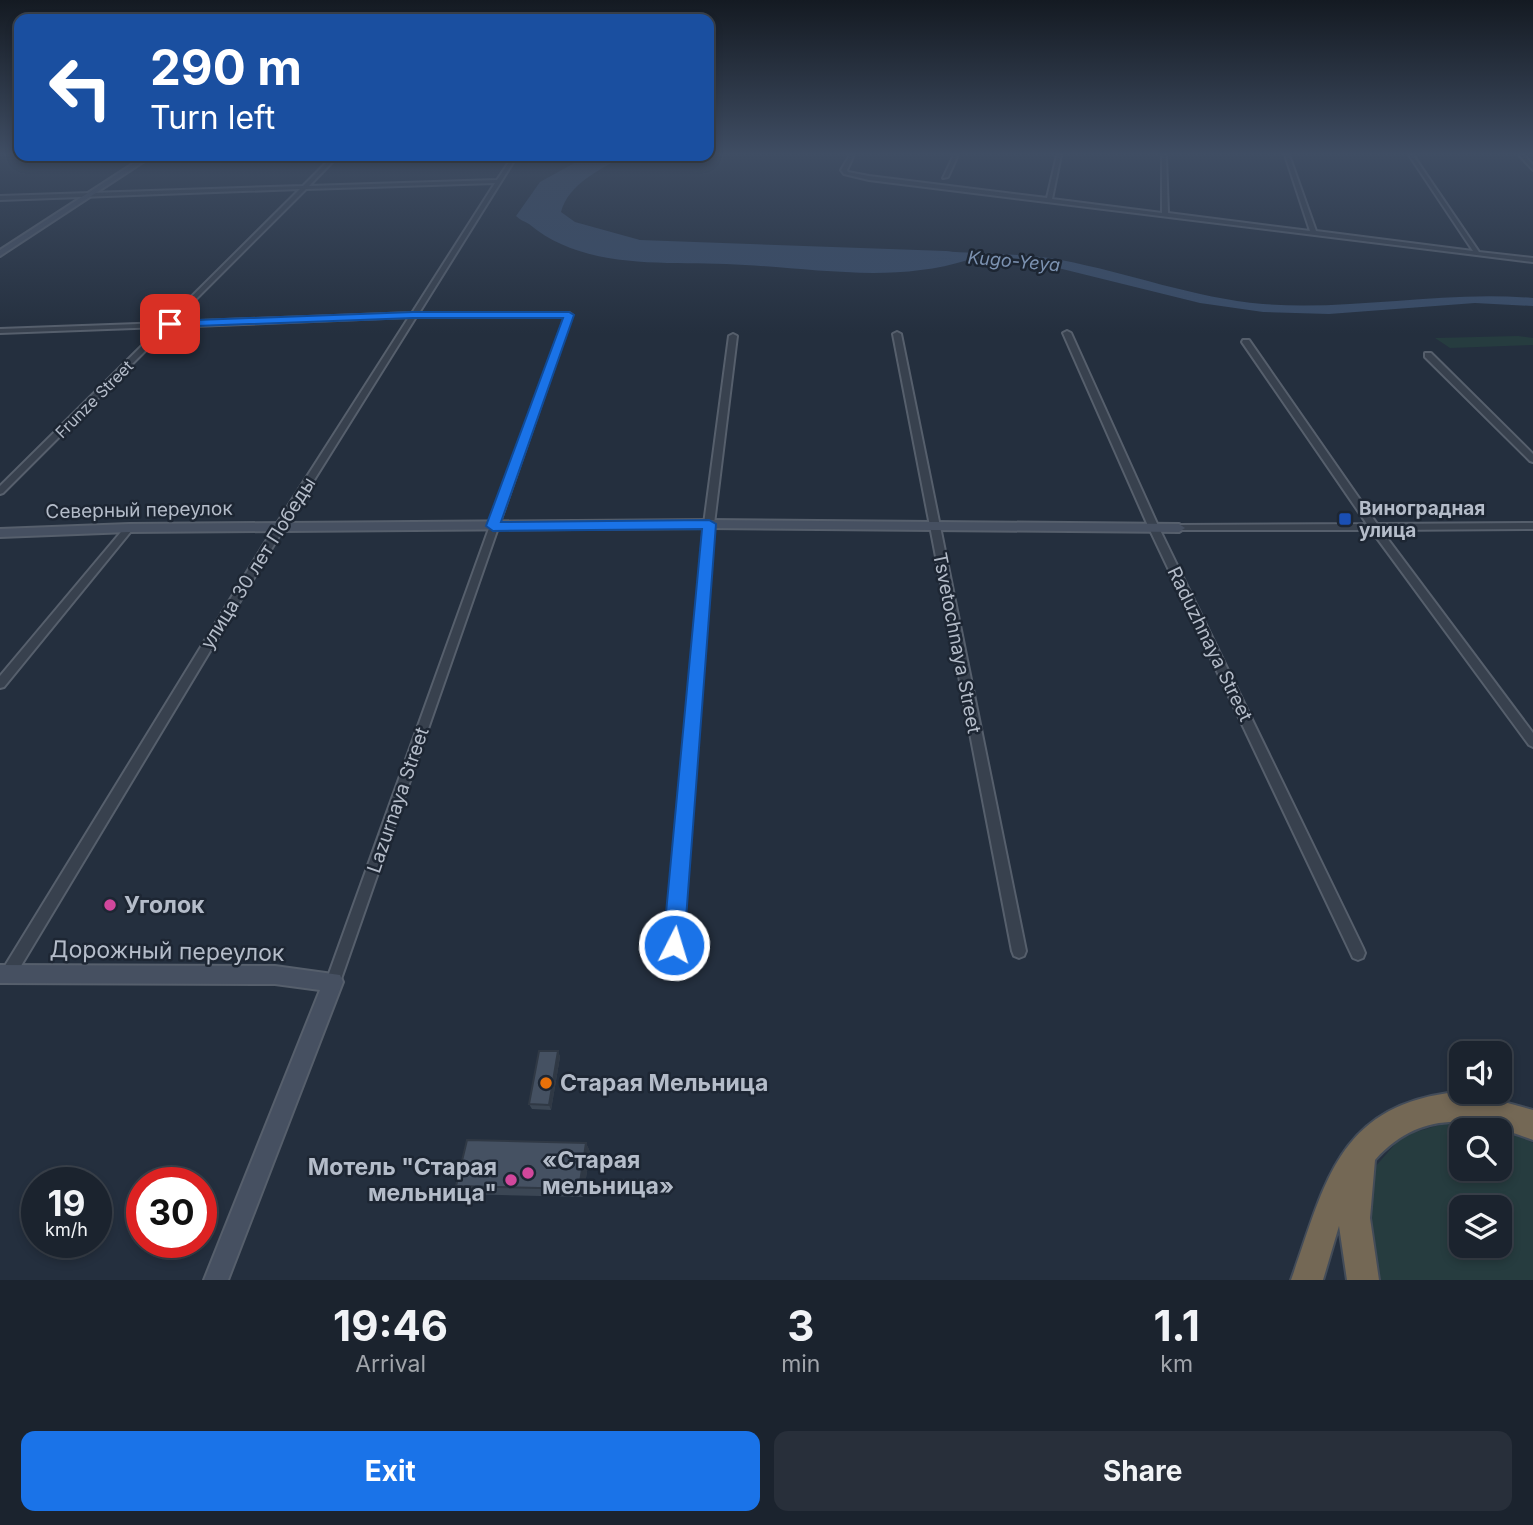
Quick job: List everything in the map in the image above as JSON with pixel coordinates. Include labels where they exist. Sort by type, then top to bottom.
[{"type":"highway","points":[[1307,1280],[1339,1184],[1385,1126],[1409,1114],[1434,1108],[1462,1107],[1533,1125]]},
{"type":"highway","points":[[1360,1155],[1353,1210],[1354,1250],[1363,1280]]},
{"type":"street","points":[[0,254],[59,215]]},
{"type":"street","name":"Frunze Street","points":[[0,491],[278,215]]},
{"type":"street","name":"улица 30 лет Победы","points":[[4,974],[475,215]]},
{"type":"street","points":[[1165,215],[1533,260]]},
{"type":"street","points":[[1307,215],[1313,232]]},
{"type":"street","points":[[1451,215],[1478,254]]},
{"type":"street","points":[[0,331],[413,315]]},
{"type":"street","name":"Lazurnaya Street","points":[[216,1280],[333,982],[569,315],[413,315]]},
{"type":"street","name":"Raduzhnaya Street","points":[[1067,333],[1154,528],[1358,953]]},
{"type":"street","name":"Tsvetochnaya Street","points":[[898,334],[933,524],[1019,951]]},
{"type":"street","points":[[674,945],[709,524],[733,336]]},
{"type":"street","points":[[1246,342],[1374,527],[1533,743]]},
{"type":"street","points":[[1428,355],[1533,459]]},
{"type":"street","name":"Северный переулок","points":[[0,533],[129,528],[709,524],[1179,527]]},
{"type":"street","points":[[1179,527],[1533,526]]},
{"type":"street","points":[[0,684],[129,528]]},
{"type":"street","name":"Дорожный переулок","points":[[4,974],[275,975],[333,982]]},
{"type":"green space","points":[[1435,338],[1533,338],[1533,345],[1450,348]]},
{"type":"green space","points":[[1446,1123],[1449,1123],[1449,1181],[1512,1181],[1512,1133],[1533,1143],[1533,1280],[1375,1280],[1364,1203],[1375,1167],[1402,1136]]},
{"type":"water","points":[[565,215],[575,222],[640,240],[946,251],[965,254],[968,260],[940,267],[885,273],[632,261],[577,250],[552,240],[516,216]]},
{"type":"building","name":"Старая Мельница","points":[[539,1051],[558,1051],[549,1105],[529,1104]]},
{"type":"building","name":"«Старая мельница»","points":[[467,1140],[586,1143],[579,1189],[456,1186]]},
{"type":"waterway","name":"Kugo-Yeya","points":[[940,255],[1046,261],[1200,299],[1300,310],[1359,309],[1475,299],[1533,302]]},
{"type":"place","name":"Виноградная улица","points":[[1345,519]]},
{"type":"place","name":"Уголок","points":[[110,905]]},
{"type":"place","name":"Старая Мельница","points":[[546,1083]]},
{"type":"place","name":"«Старая мельница»","points":[[528,1173]]},
{"type":"place","name":"Мотель \"Старая мельница\"","points":[[511,1180]]},
{"type":"route","points":[[170,324],[413,315],[569,315],[567,327],[493,526],[709,524],[674,945]]}]
